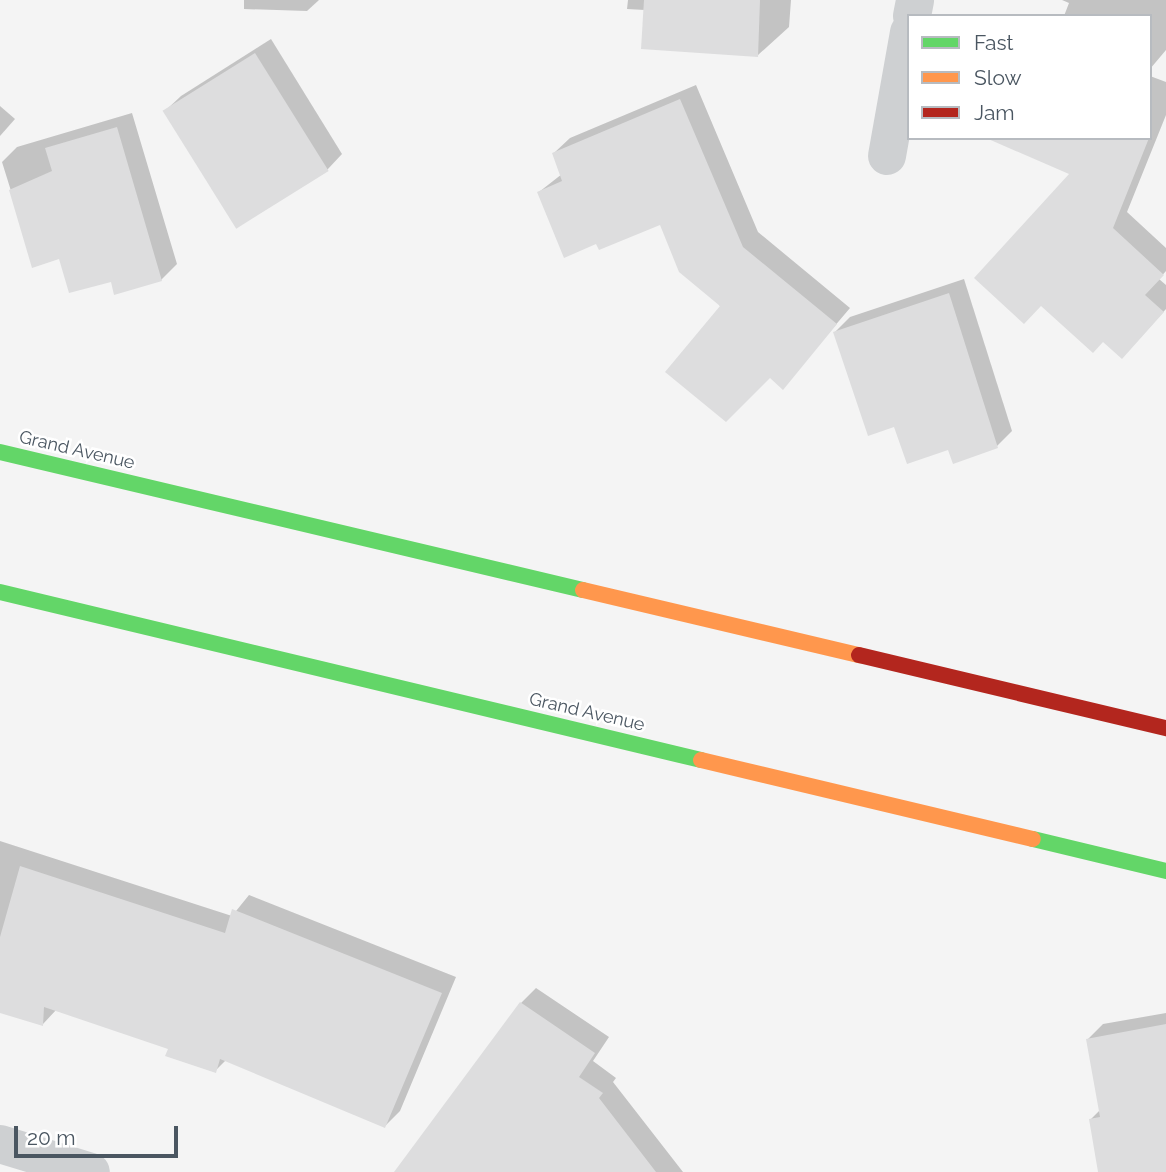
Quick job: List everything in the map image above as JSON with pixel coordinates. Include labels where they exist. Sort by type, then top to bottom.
[{"type":"main road","name":"Grand Avenue","points":[[0,452],[1166,728]]},
{"type":"main road","name":"Grand Avenue","points":[[0,592],[1166,871]]},
{"type":"street","points":[[887,156],[907,43]]},
{"type":"street","points":[[0,1144],[91,1172]]},
{"type":"building","points":[[644,0],[760,0],[758,57],[641,49]]},
{"type":"building","points":[[255,53],[329,171],[236,229],[163,111]]},
{"type":"building","points":[[680,99],[743,247],[837,324],[783,390],[770,378],[726,422],[665,372],[720,306],[679,272],[660,225],[599,250],[596,244],[564,258],[537,192],[562,181],[552,153]]},
{"type":"building","points":[[117,127],[162,281],[114,295],[111,282],[69,293],[59,259],[32,268],[9,190],[52,171],[45,148]]},
{"type":"building","points":[[991,140],[1148,140],[1113,228],[1164,275],[1145,295],[1164,312],[1122,359],[1103,342],[1093,353],[1041,306],[1024,324],[974,278],[1069,174]]},
{"type":"building","points":[[949,293],[998,448],[953,464],[948,450],[907,464],[894,427],[868,436],[833,332]]},
{"type":"building","points":[[20,866],[225,933],[232,909],[442,993],[385,1128],[220,1059],[216,1073],[165,1056],[168,1049],[44,1007],[43,1026],[0,1013],[0,937]]},
{"type":"building","points":[[520,1002],[595,1053],[579,1077],[603,1093],[599,1098],[656,1172],[394,1172]]},
{"type":"building","points":[[1166,1024],[1166,1172],[1098,1172],[1089,1119],[1100,1117],[1086,1039]]},
{"type":"traffic: fast","points":[[0,452],[583,590]]},
{"type":"traffic: fast","points":[[0,592],[701,760]]},
{"type":"traffic: fast","points":[[1033,839],[1166,871]]},
{"type":"traffic: slow","points":[[583,590],[859,655]]},
{"type":"traffic: slow","points":[[701,760],[1033,839]]},
{"type":"traffic: jam","points":[[859,655],[1166,728]]}]
